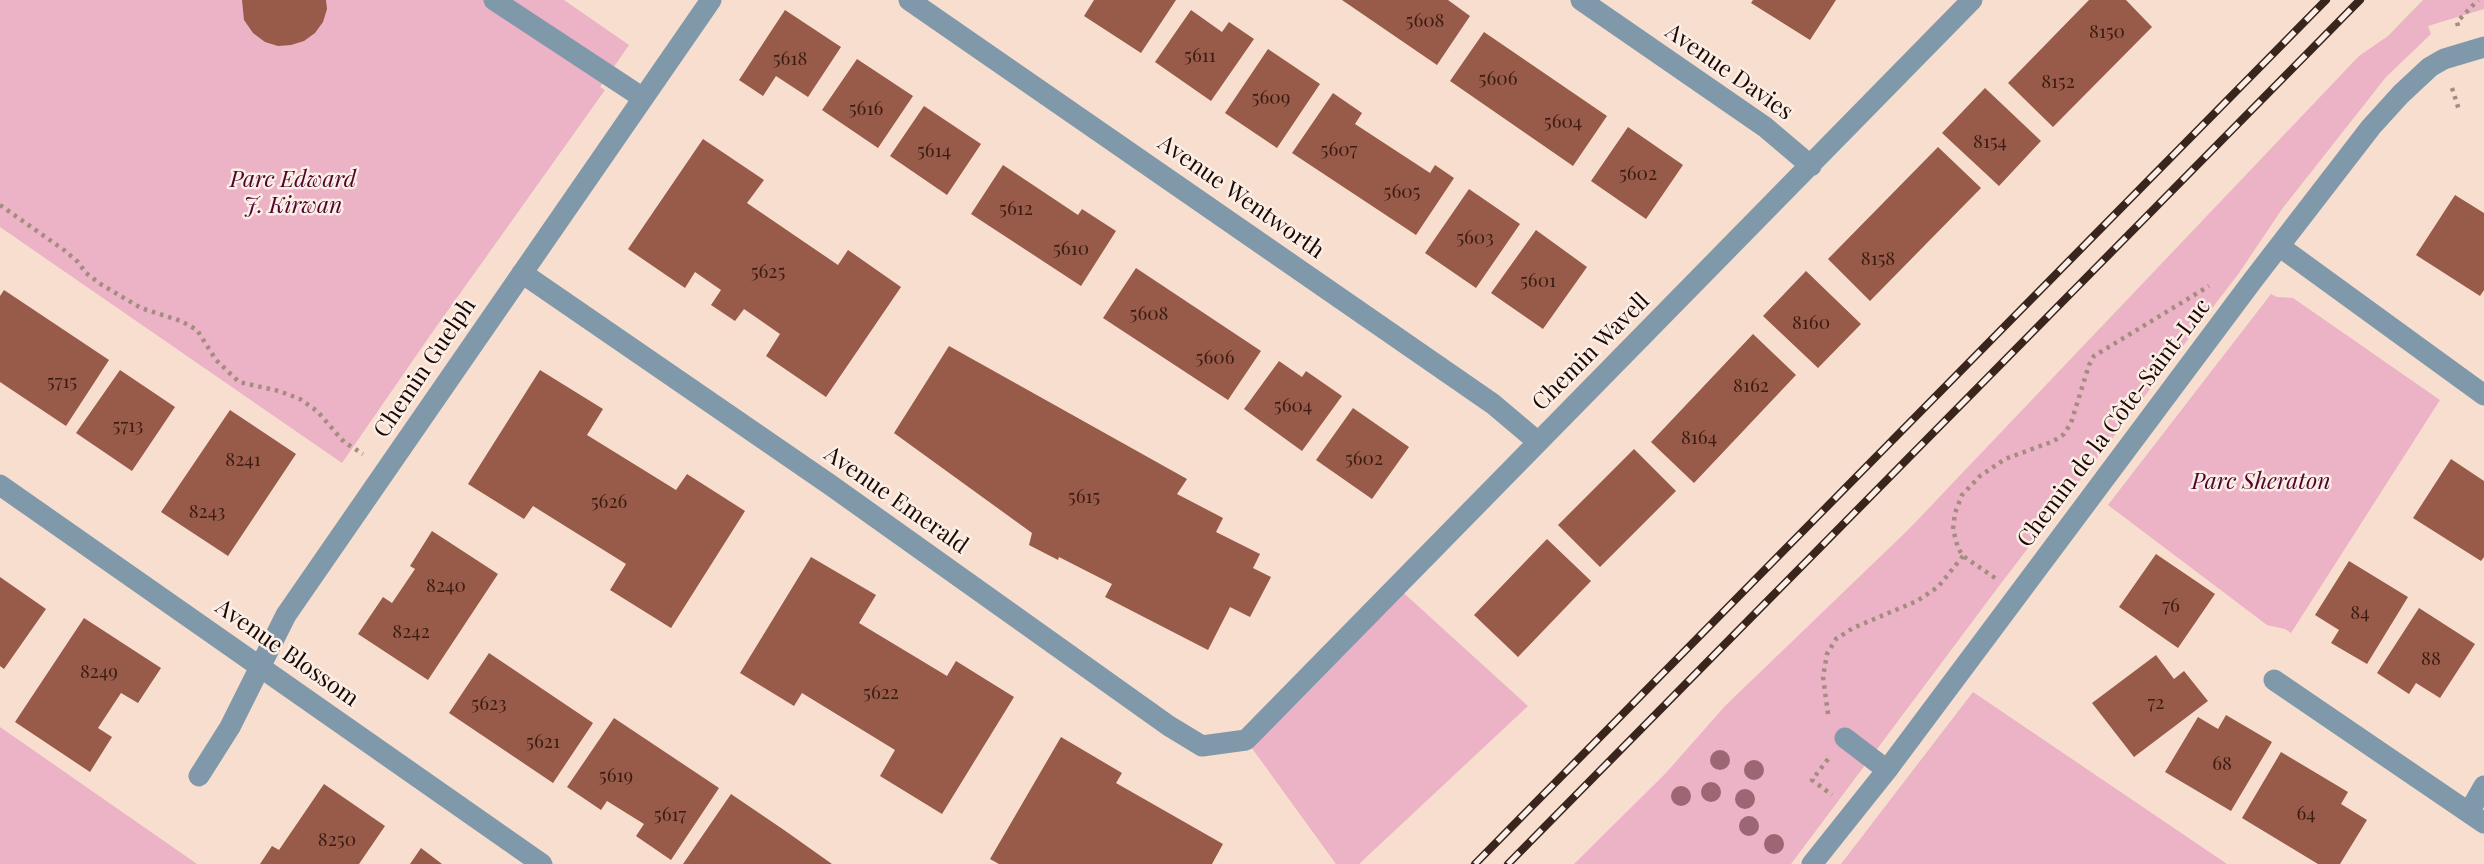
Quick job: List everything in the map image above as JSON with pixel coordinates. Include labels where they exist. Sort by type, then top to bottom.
[{"type":"street","points":[[494,0],[643,98]]},
{"type":"street","name":"Chemin Guelph","points":[[199,776],[230,727],[286,615],[712,0]]},
{"type":"street","name":"Avenue Wentworth","points":[[909,0],[1493,404],[1538,442]]},
{"type":"street","name":"Avenue Davies","points":[[1581,0],[1765,127],[1811,166]]},
{"type":"street","name":"Chemin Wavell","points":[[1246,740],[1972,0]]},
{"type":"street","name":"Chemin de la Côte-Saint-Luc","points":[[1812,864],[1887,770],[2371,127],[2418,77],[2444,59],[2484,47]]},
{"type":"street","points":[[2279,246],[2484,395]]},
{"type":"street","name":"Avenue Emerald","points":[[522,273],[829,484],[1169,726],[1202,746],[1246,740]]},
{"type":"street","name":"Avenue Blossom","points":[[0,485],[542,864]]},
{"type":"street","points":[[2274,680],[2476,818],[2484,786]]},
{"type":"street","points":[[1845,738],[1887,770]]},
{"type":"path","points":[[2457,22],[2477,0]]},
{"type":"path","points":[[2450,81],[2459,110]]},
{"type":"path","points":[[0,205],[64,250],[102,285],[141,308],[181,321],[197,330],[216,360],[239,382],[300,399],[317,411],[344,442],[388,469]]},
{"type":"path","points":[[2002,582],[1963,556],[1958,548],[1953,529],[1955,513],[1962,495],[1980,476],[2005,459],[2054,441],[2064,434],[2071,424],[2094,356],[2213,284]]},
{"type":"path","points":[[1839,800],[1812,780],[1845,738],[1831,725],[1826,709],[1823,677],[1827,654],[1836,639],[1853,628],[1917,601],[1938,587],[1963,556]]},
{"type":"green space","name":"Parc Edward J. Kirwan","points":[[0,0],[564,0],[629,45],[600,87],[605,90],[342,463],[0,227]]},
{"type":"green space","points":[[2423,0],[2484,0],[2484,9],[2428,26],[2431,34],[2386,77],[2282,209],[2239,273],[2002,582],[1791,864],[1574,864],[1665,774],[1725,706],[1909,529],[2359,56],[2388,36]]},
{"type":"green space","name":"Parc Sheraton","points":[[2271,294],[2293,298],[2440,400],[2291,633],[2267,625],[2108,505]]},
{"type":"green space","points":[[1396,586],[1528,706],[1359,864],[1336,864],[1246,740]]},
{"type":"green space","points":[[1973,692],[2227,864],[1841,864]]},
{"type":"green space","points":[[0,727],[197,864],[0,864]]},
{"type":"building","points":[[242,0],[326,0],[327,9],[323,22],[315,33],[304,41],[278,46],[265,42],[253,33],[244,20]]},
{"type":"building","points":[[1094,0],[1176,0],[1141,53],[1084,16]]},
{"type":"building","points":[[1342,0],[1448,0],[1470,16],[1437,65]]},
{"type":"building","points":[[1753,0],[1836,0],[1810,40],[1751,3]]},
{"type":"building","points":[[2089,0],[2126,0],[2152,27],[2053,127],[2008,83]]},
{"type":"building","points":[[785,10],[841,47],[808,97],[776,76],[763,96],[739,80]]},
{"type":"building","points":[[1191,10],[1222,32],[1229,22],[1254,39],[1211,101],[1155,62]]},
{"type":"building","points":[[1484,32],[1607,116],[1573,166],[1450,81]]},
{"type":"building","points":[[1268,49],[1320,84],[1277,148],[1225,113]]},
{"type":"building","points":[[857,59],[913,96],[878,148],[822,110]]},
{"type":"building","points":[[1985,88],[2041,141],[1999,186],[1942,133]]},
{"type":"building","points":[[1333,93],[1362,113],[1355,124],[1430,173],[1435,165],[1454,178],[1416,235],[1292,153]]},
{"type":"building","points":[[924,106],[981,144],[947,195],[890,156]]},
{"type":"building","points":[[1628,127],[1683,165],[1646,219],[1591,181]]},
{"type":"building","points":[[703,139],[764,180],[747,203],[838,265],[848,250],[901,287],[826,397],[766,356],[780,334],[744,309],[735,321],[711,305],[721,290],[695,272],[685,288],[628,249]]},
{"type":"building","points":[[1938,147],[1981,188],[1870,301],[1828,259]]},
{"type":"building","points":[[1003,165],[1078,215],[1082,209],[1116,231],[1081,286],[971,214]]},
{"type":"building","points":[[1469,189],[1520,224],[1476,288],[1425,253]]},
{"type":"building","points":[[2455,195],[2484,213],[2484,290],[2480,296],[2416,255]]},
{"type":"building","points":[[1536,230],[1587,267],[1543,329],[1491,293]]},
{"type":"building","points":[[1136,268],[1261,351],[1228,400],[1103,318]]},
{"type":"building","points":[[1806,271],[1861,324],[1818,368],[1763,316]]},
{"type":"building","points":[[4,290],[109,360],[66,426],[0,382],[0,296]]},
{"type":"building","points":[[1753,334],[1796,375],[1694,483],[1651,442]]},
{"type":"building","points":[[949,346],[1187,479],[1177,494],[1223,518],[1216,532],[1260,554],[1253,568],[1271,577],[1250,617],[1230,607],[1208,650],[1105,597],[1112,584],[1029,545],[1032,533],[894,433]]},
{"type":"building","points":[[1279,361],[1302,377],[1306,371],[1342,396],[1302,451],[1244,409]]},
{"type":"building","points":[[120,370],[175,407],[132,471],[76,433]]},
{"type":"building","points":[[540,370],[603,409],[587,435],[676,490],[687,474],[745,511],[671,628],[610,590],[626,564],[533,506],[524,519],[468,484]]},
{"type":"building","points":[[1353,408],[1409,447],[1372,499],[1316,460]]},
{"type":"building","points":[[230,410],[296,454],[228,556],[161,512]]},
{"type":"building","points":[[1634,449],[1676,491],[1600,567],[1558,525]]},
{"type":"building","points":[[2451,459],[2484,481],[2484,557],[2481,561],[2413,518]]},
{"type":"building","points":[[432,531],[498,574],[428,680],[358,634],[383,597],[392,603],[415,569],[410,566]]},
{"type":"building","points":[[1547,539],[1591,581],[1518,657],[1474,615]]},
{"type":"building","points":[[2156,554],[2215,594],[2178,648],[2119,607]]},
{"type":"building","points":[[811,557],[876,595],[859,623],[947,676],[956,661],[1014,697],[942,814],[880,776],[895,750],[802,693],[794,706],[740,673]]},
{"type":"building","points":[[2349,561],[2408,597],[2367,664],[2331,643],[2339,630],[2315,615]]},
{"type":"building","points":[[0,577],[46,609],[4,669],[0,666]]},
{"type":"building","points":[[2419,608],[2475,644],[2440,698],[2416,683],[2409,694],[2377,673]]},
{"type":"building","points":[[84,618],[161,668],[138,703],[121,693],[98,728],[112,737],[90,772],[15,722]]},
{"type":"building","points":[[489,653],[593,723],[553,783],[449,713]]},
{"type":"building","points":[[2156,655],[2174,679],[2184,671],[2208,701],[2134,757],[2092,703]]},
{"type":"building","points":[[2226,715],[2272,742],[2231,811],[2165,772],[2198,717],[2218,729]]},
{"type":"building","points":[[614,718],[719,788],[671,860],[636,836],[644,824],[607,801],[601,810],[567,787]]},
{"type":"building","points":[[1061,737],[1122,773],[1116,783],[1223,844],[1212,864],[999,864],[990,859]]},
{"type":"building","points":[[2281,752],[2348,792],[2341,804],[2367,820],[2340,864],[2318,864],[2242,818]]},
{"type":"building","points":[[324,784],[385,826],[359,864],[260,864],[272,846],[279,850]]},
{"type":"building","points":[[731,794],[784,830],[832,864],[683,864]]},
{"type":"building","points":[[421,848],[442,864],[410,864]]},
{"type":"railway","points":[[1475,864],[2326,0]]},
{"type":"railway","points":[[1508,864],[2360,0]]}]
